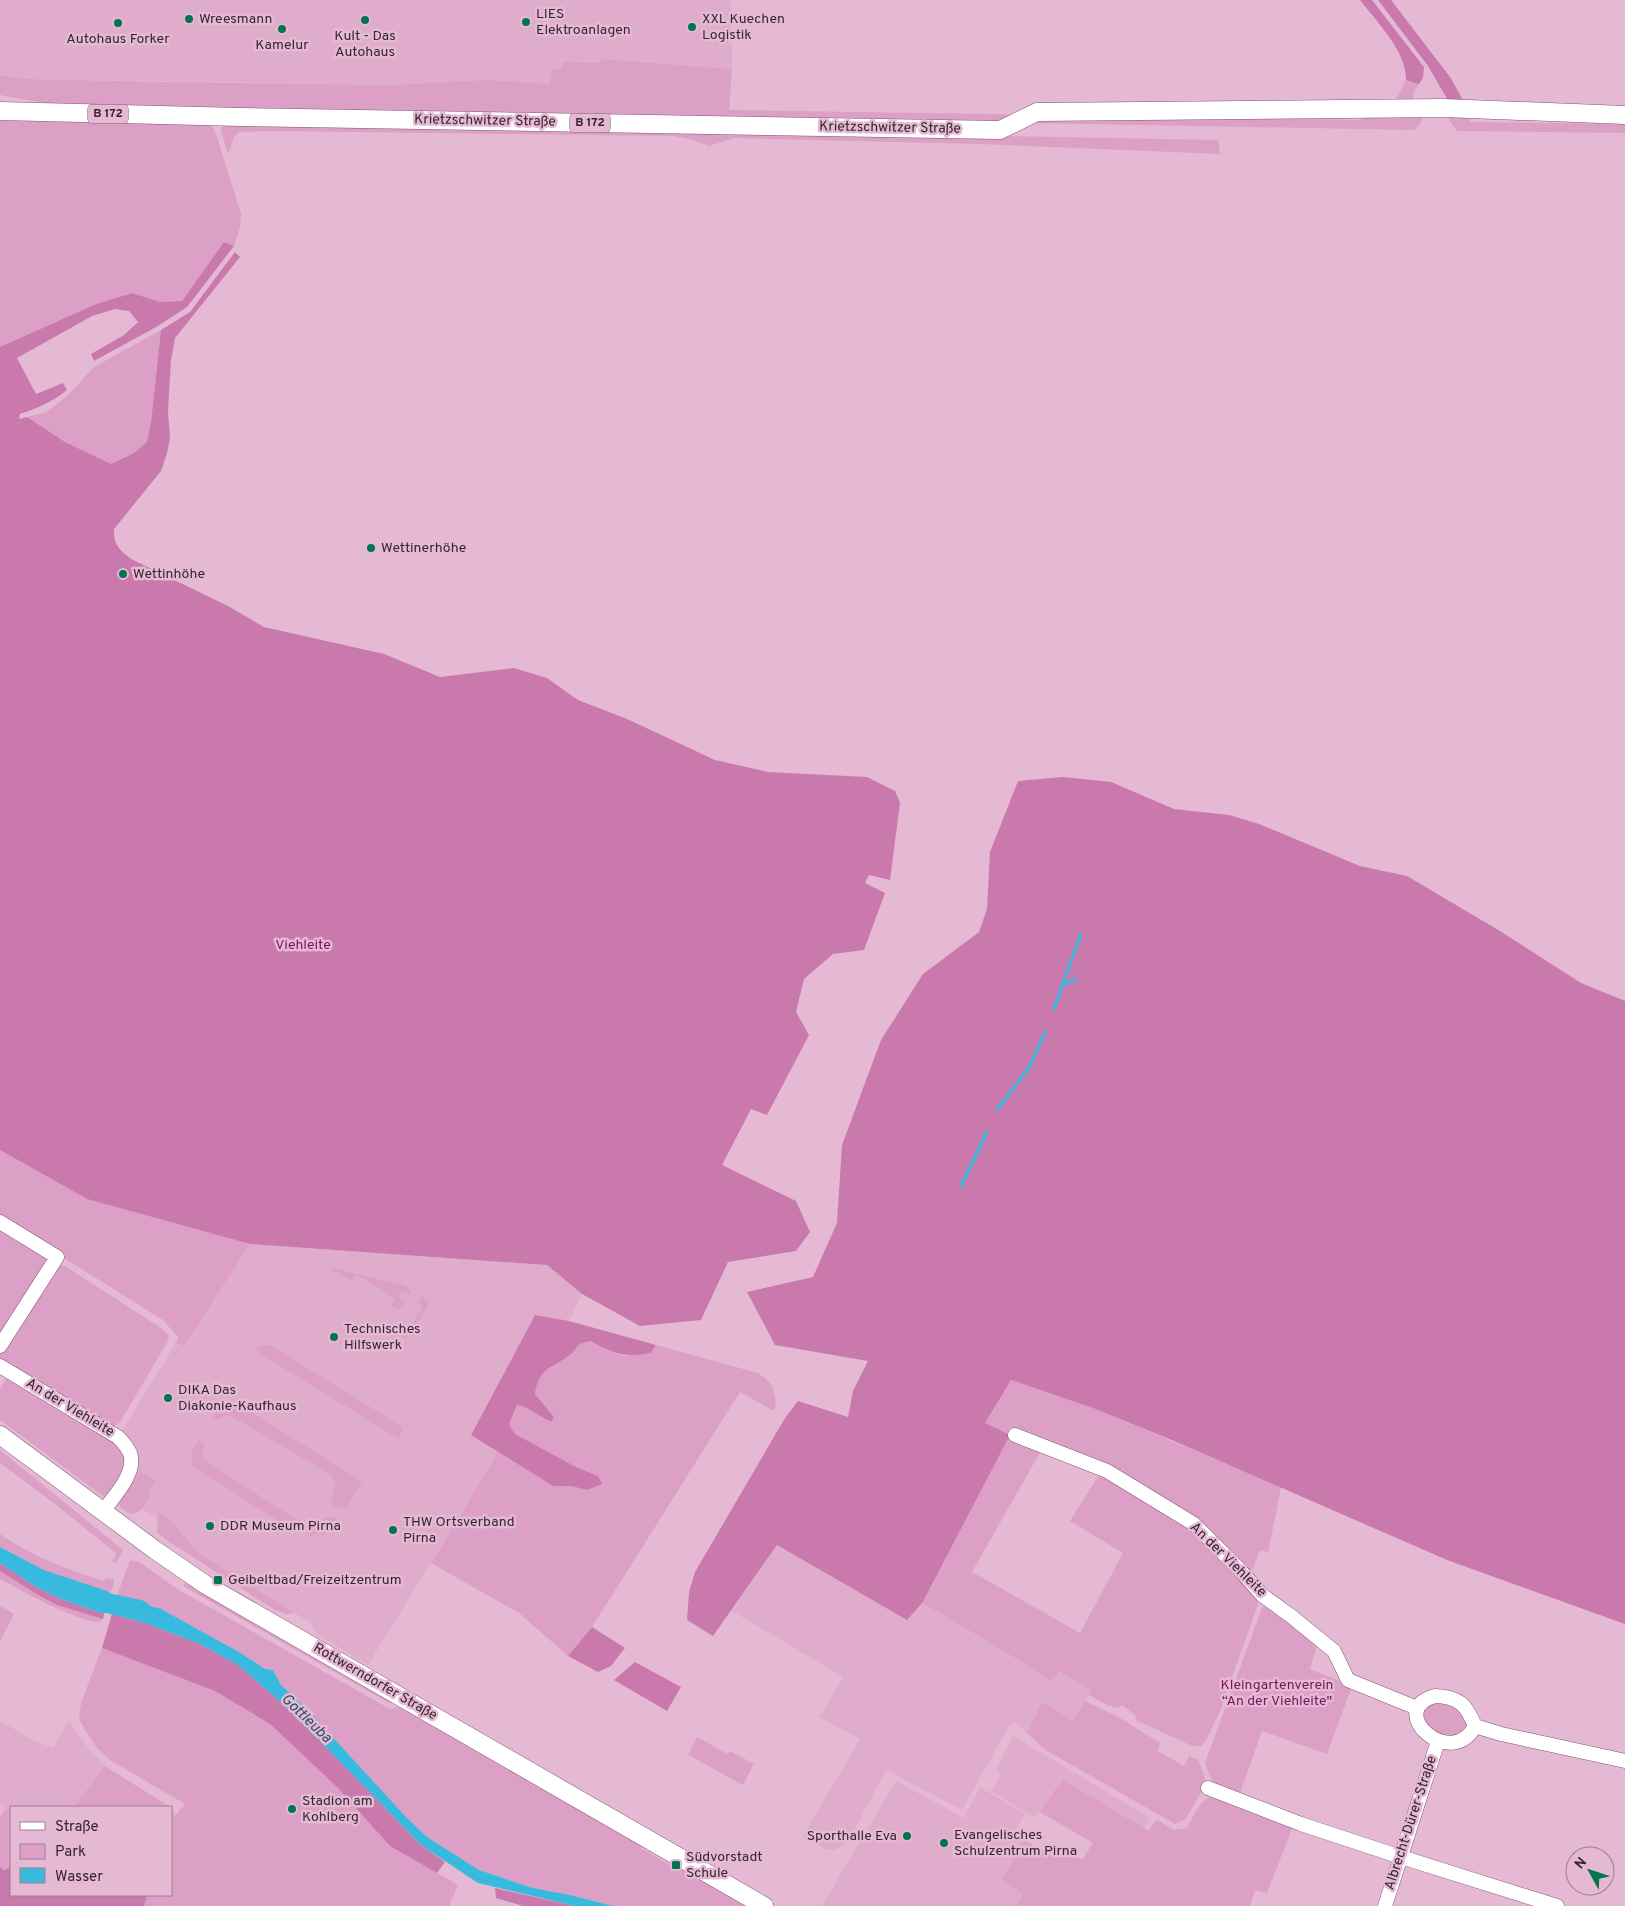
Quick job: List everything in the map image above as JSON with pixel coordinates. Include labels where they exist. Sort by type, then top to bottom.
[{"type":"main road","name":"Krietzschwitzer Straße","points":[[0,111],[1000,130],[1038,112],[1444,108],[1625,115]]},
{"type":"main road","name":"Rottwerndorfer Straße","points":[[0,1435],[206,1585],[764,1906]]},
{"type":"street","points":[[0,1222],[57,1257],[0,1346]]},
{"type":"street","name":"An der Viehleite","points":[[0,1366],[118,1437],[126,1446],[131,1456],[129,1473],[104,1510]]},
{"type":"street","name":"An der Viehleite","points":[[1015,1435],[1107,1471],[1194,1524],[1241,1570],[1262,1595],[1305,1626],[1334,1651],[1348,1680],[1417,1708]]},
{"type":"street","points":[[1417,1708],[1426,1699],[1435,1696],[1452,1698],[1471,1714],[1475,1726],[1501,1734],[1625,1761]]},
{"type":"street","name":"Albrecht-Dürer-Straße","points":[[1417,1708],[1415,1714],[1417,1721],[1431,1738],[1438,1741],[1457,1742],[1463,1740],[1469,1736],[1475,1726]]},
{"type":"street","name":"Albrecht-Dürer-Straße","points":[[1385,1906],[1438,1741]]},
{"type":"street","points":[[1208,1788],[1296,1822],[1557,1906]]},
{"type":"shaded area","points":[[0,0],[731,0],[732,69],[601,59],[602,63],[562,70],[550,84],[487,80],[391,85],[26,79],[0,75]]},
{"type":"shaded area","points":[[250,1244],[547,1265],[582,1294],[569,1321],[535,1315],[471,1434],[498,1452],[368,1665],[320,1636],[314,1631],[311,1623],[199,1553],[168,1518],[159,1512],[158,1518],[142,1509],[151,1494],[149,1493],[156,1480],[129,1488],[111,1490],[124,1469],[116,1441],[122,1430],[176,1343],[184,1346]]},
{"type":"shaded area","points":[[777,1545],[907,1620],[923,1603],[1052,1682],[1058,1671],[1092,1690],[1073,1721],[1042,1703],[1027,1733],[1015,1722],[1009,1726],[962,1810],[886,1770],[851,1836],[844,1845],[835,1850],[827,1850],[803,1836],[860,1739],[819,1717],[843,1677],[732,1611]]},
{"type":"shaded area","points":[[0,1721],[31,1739],[53,1748],[69,1721],[89,1749],[105,1766],[75,1806],[10,1806],[10,1812],[0,1804]]},
{"type":"shaded area","points":[[1013,1736],[1150,1818],[1144,1828],[1063,1781],[1059,1787],[1056,1786],[1040,1812],[1038,1811],[1034,1817],[991,1791],[1000,1776],[997,1768]]},
{"type":"shaded area","name":"Evangelisches Schulzentrum Pirna","points":[[896,1781],[964,1818],[980,1787],[1025,1814],[1013,1834],[1047,1852],[1016,1906],[822,1906]]},
{"type":"green space","points":[[1360,0],[1372,0],[1424,67],[1423,78],[1419,84],[1406,80],[1405,69],[1396,48]]},
{"type":"green space","points":[[1378,0],[1391,0],[1450,77],[1467,107],[1449,102],[1428,66]]},
{"type":"green space","points":[[601,59],[732,69],[729,110],[1358,120],[1388,108],[1397,97],[1406,80],[1419,84],[1415,90],[1413,100],[1422,122],[1414,130],[56,105],[0,95],[0,75],[26,79],[165,82],[391,85],[487,80],[550,84],[551,69],[562,70],[563,62],[601,63]]},
{"type":"green space","points":[[1449,107],[1467,107],[1470,122],[1625,124],[1625,133],[1457,131],[1449,120]]},
{"type":"green space","points":[[0,121],[209,122],[217,137],[241,214],[240,227],[234,246],[224,242],[182,301],[160,302],[131,293],[96,304],[0,347]]},
{"type":"green space","points":[[225,122],[1218,140],[1220,154],[979,144],[734,138],[709,146],[674,136],[277,131],[239,132],[234,137],[228,154],[221,130]]},
{"type":"green space","name":"Viehleite","points":[[224,242],[234,246],[187,307],[158,326],[94,361],[91,354],[124,335],[138,322],[129,311],[115,309],[92,316],[17,358],[36,394],[63,383],[67,390],[45,404],[20,414],[19,419],[27,417],[65,442],[111,464],[134,453],[147,442],[161,330],[190,312],[235,252],[240,257],[175,338],[171,360],[168,411],[170,438],[167,453],[161,471],[114,529],[118,547],[131,559],[228,606],[264,627],[384,654],[440,677],[514,668],[547,678],[578,700],[627,719],[715,760],[768,772],[867,777],[895,791],[900,803],[890,880],[869,875],[865,883],[885,893],[864,950],[833,954],[804,979],[796,1012],[809,1035],[767,1115],[751,1109],[722,1165],[796,1201],[810,1232],[796,1251],[728,1262],[701,1320],[640,1326],[582,1294],[547,1265],[250,1244],[87,1199],[0,1150],[0,347],[96,304],[132,293],[160,302],[182,301]]},
{"type":"green space","points":[[161,330],[147,442],[134,453],[111,464],[65,442],[27,417],[44,413],[70,393],[94,367]]},
{"type":"green space","points":[[1063,777],[1111,782],[1174,809],[1229,815],[1259,824],[1360,866],[1407,876],[1500,931],[1581,983],[1625,1001],[1625,1624],[1447,1560],[1174,1441],[1093,1408],[1011,1380],[985,1423],[1010,1435],[923,1602],[907,1620],[777,1545],[713,1636],[687,1620],[689,1592],[695,1572],[785,1418],[798,1401],[848,1417],[853,1391],[868,1361],[775,1345],[747,1292],[813,1277],[837,1223],[842,1145],[881,1040],[923,974],[979,932],[987,909],[990,852],[1018,781]]},
{"type":"green space","points":[[0,1150],[87,1199],[250,1244],[184,1346],[176,1343],[178,1337],[163,1320],[0,1218]]},
{"type":"green space","points":[[0,1226],[47,1258],[49,1263],[0,1340]]},
{"type":"green space","points":[[60,1265],[65,1266],[169,1335],[168,1341],[120,1422],[113,1427],[0,1360],[0,1353],[50,1274]]},
{"type":"green space","points":[[328,1267],[406,1286],[411,1292],[410,1296],[402,1291],[398,1298],[406,1303],[399,1309],[391,1306],[395,1299],[356,1274],[351,1281]]},
{"type":"green space","points":[[422,1296],[430,1302],[409,1337],[403,1338],[398,1335],[404,1326],[409,1329],[423,1307],[418,1303]]},
{"type":"green space","points":[[535,1315],[569,1321],[656,1345],[651,1353],[626,1355],[613,1352],[590,1341],[582,1343],[565,1359],[548,1369],[537,1385],[535,1394],[554,1417],[551,1422],[525,1407],[517,1405],[509,1424],[515,1434],[576,1467],[598,1476],[602,1484],[587,1490],[571,1486],[553,1486],[471,1435]]},
{"type":"green space","points":[[590,1341],[622,1356],[651,1353],[656,1345],[758,1373],[771,1385],[776,1400],[774,1411],[740,1392],[592,1627],[568,1656],[519,1613],[431,1563],[498,1452],[552,1485],[571,1486],[587,1490],[598,1476],[576,1467],[515,1434],[509,1424],[517,1405],[525,1407],[551,1422],[554,1417],[535,1394],[540,1378],[548,1369],[571,1354],[580,1344]]},
{"type":"green space","points":[[262,1345],[272,1346],[399,1425],[403,1428],[399,1439],[254,1350]]},
{"type":"green space","points":[[7,1377],[116,1441],[126,1456],[124,1469],[106,1498],[0,1420],[0,1389]]},
{"type":"green space","points":[[1010,1380],[1093,1408],[1281,1487],[1268,1553],[1260,1550],[1252,1571],[1262,1583],[1261,1588],[1217,1541],[1177,1507],[1105,1466],[1010,1431],[1010,1435],[985,1424]]},
{"type":"green space","points":[[228,1402],[237,1403],[362,1482],[345,1509],[340,1506],[338,1508],[331,1505],[336,1484],[330,1474],[231,1416],[226,1415],[217,1420],[213,1417],[219,1407]]},
{"type":"green space","points":[[1010,1435],[1042,1449],[972,1572],[1080,1633],[1123,1553],[1070,1521],[1101,1472],[1124,1484],[1193,1528],[1232,1564],[1251,1587],[1257,1597],[1258,1604],[1220,1711],[1205,1742],[1201,1746],[1192,1746],[1136,1720],[1135,1715],[1122,1705],[1118,1708],[1107,1705],[1089,1695],[1091,1690],[1059,1671],[1052,1682],[923,1603]]},
{"type":"green space","points":[[199,1441],[204,1444],[202,1455],[205,1460],[298,1521],[292,1530],[194,1467],[192,1453]]},
{"type":"green space","points":[[0,1450],[123,1550],[116,1563],[112,1561],[117,1554],[0,1463]]},
{"type":"green space","points":[[140,1471],[156,1481],[144,1505],[138,1512],[131,1514],[122,1509],[118,1503]]},
{"type":"green space","points":[[158,1511],[168,1518],[199,1553],[295,1613],[285,1614],[273,1609],[165,1539],[157,1532]]},
{"type":"green space","points":[[338,1518],[325,1535],[316,1533],[311,1536],[308,1534],[323,1519]]},
{"type":"green space","points":[[0,1534],[37,1556],[63,1567],[104,1581],[106,1578],[114,1579],[113,1587],[110,1592],[44,1570],[0,1547]]},
{"type":"green space","points":[[130,1560],[139,1562],[179,1590],[390,1709],[402,1706],[643,1844],[641,1848],[677,1869],[679,1865],[749,1906],[613,1906],[533,1888],[479,1870],[427,1837],[406,1817],[306,1708],[281,1685],[273,1670],[265,1669],[239,1652],[161,1609],[117,1596]]},
{"type":"green space","points":[[0,1563],[36,1587],[61,1599],[104,1614],[103,1619],[57,1605],[38,1595],[0,1571]]},
{"type":"green space","points":[[0,1571],[57,1605],[103,1619],[99,1622],[89,1621],[49,1605],[0,1579]]},
{"type":"green space","points":[[185,1583],[396,1703],[389,1703],[183,1586]]},
{"type":"green space","name":"Kleingartenverein “An der Viehleite\"","points":[[1266,1605],[1318,1642],[1310,1669],[1352,1686],[1327,1754],[1262,1731],[1239,1796],[1217,1785],[1210,1777],[1205,1763],[1262,1608]]},
{"type":"green space","points":[[0,1606],[14,1614],[0,1641]]},
{"type":"green space","points":[[112,1614],[145,1623],[200,1644],[238,1665],[275,1697],[317,1738],[421,1845],[445,1862],[437,1873],[390,1846],[337,1787],[270,1724],[215,1691],[102,1648]]},
{"type":"green space","points":[[592,1627],[625,1648],[611,1666],[598,1672],[568,1656]]},
{"type":"green space","name":"Stadion am Kohlberg","points":[[102,1648],[215,1691],[270,1724],[337,1787],[390,1846],[458,1885],[449,1906],[144,1906],[147,1896],[172,1896],[172,1811],[175,1816],[185,1804],[110,1760],[97,1748],[79,1719],[81,1703]]},
{"type":"green space","points":[[635,1662],[681,1687],[667,1711],[614,1680]]},
{"type":"green space","points":[[1085,1701],[1120,1718],[1160,1743],[1158,1751],[1184,1766],[1189,1756],[1198,1759],[1206,1781],[1205,1786],[1185,1820],[1175,1824],[1044,1749],[1027,1733],[1042,1702],[1073,1721]]},
{"type":"green space","points":[[1429,1702],[1451,1702],[1471,1724],[1456,1739],[1428,1730],[1420,1710]]},
{"type":"green space","points":[[697,1737],[728,1754],[730,1751],[754,1764],[743,1785],[688,1755]]},
{"type":"green space","points":[[105,1766],[168,1806],[75,1806]]},
{"type":"green space","points":[[1063,1780],[1149,1831],[1155,1821],[1158,1820],[1174,1830],[1187,1828],[1201,1803],[1215,1796],[1293,1826],[1267,1893],[1255,1890],[1250,1906],[1016,1906],[1023,1893],[1002,1880],[1024,1840],[1053,1856],[1059,1846],[1082,1860],[1093,1843],[1040,1812]]},
{"type":"green space","points":[[6,1809],[10,1812],[10,1867],[4,1870],[0,1867],[0,1817]]},
{"type":"green space","points":[[0,1867],[4,1870],[10,1867],[10,1896],[147,1896],[144,1906],[0,1906]]},
{"type":"green space","points":[[495,1888],[575,1906],[523,1906],[496,1898]]},
{"type":"water","points":[[0,1547],[44,1570],[110,1592],[104,1614],[61,1599],[36,1587],[0,1563]]},
{"type":"water","points":[[117,1596],[161,1609],[239,1652],[265,1669],[273,1670],[281,1685],[306,1708],[406,1817],[427,1837],[479,1870],[533,1888],[613,1906],[575,1906],[478,1883],[421,1845],[317,1738],[275,1697],[238,1665],[200,1644],[145,1623],[112,1614]]},
{"type":"waterway","points":[[1054,1009],[1081,934]]},
{"type":"waterway","points":[[1065,984],[1076,979]]},
{"type":"waterway","points":[[997,1110],[1030,1066],[1045,1032]]},
{"type":"waterway","points":[[961,1186],[987,1132]]},
{"type":"waterway","name":"Gottleuba","points":[[82,1594],[107,1603],[140,1610]]},
{"type":"place","name":"Wreesmann","points":[[189,19]]},
{"type":"place","name":"Kult - Das Autohaus","points":[[365,20]]},
{"type":"place","name":"LIES Elektroanlagen","points":[[526,22]]},
{"type":"place","name":"Autohaus Forker","points":[[118,23]]},
{"type":"place","name":"XXL Kuechen Logistik","points":[[692,27]]},
{"type":"place","name":"Kamelur","points":[[282,29]]},
{"type":"place","name":"Wettinerhöhe","points":[[371,548]]},
{"type":"place","name":"Wettinhöhe","points":[[123,574]]},
{"type":"place","name":"Technisches Hilfswerk","points":[[334,1337]]},
{"type":"place","name":"DIKA Das Diakonie-Kaufhaus","points":[[168,1398]]},
{"type":"place","name":"DDR Museum Pirna","points":[[210,1526]]},
{"type":"place","name":"THW Ortsverband Pirna","points":[[393,1530]]},
{"type":"place","name":"Geibeltbad/Freizeitzentrum","points":[[218,1580]]},
{"type":"place","name":"Stadion am Kohlberg","points":[[292,1809]]},
{"type":"place","name":"Sporthalle Eva","points":[[907,1836]]},
{"type":"place","name":"Evangelisches Schulzentrum Pirna","points":[[944,1843]]},
{"type":"place","name":"Südvorstadt Schule","points":[[676,1865]]}]
